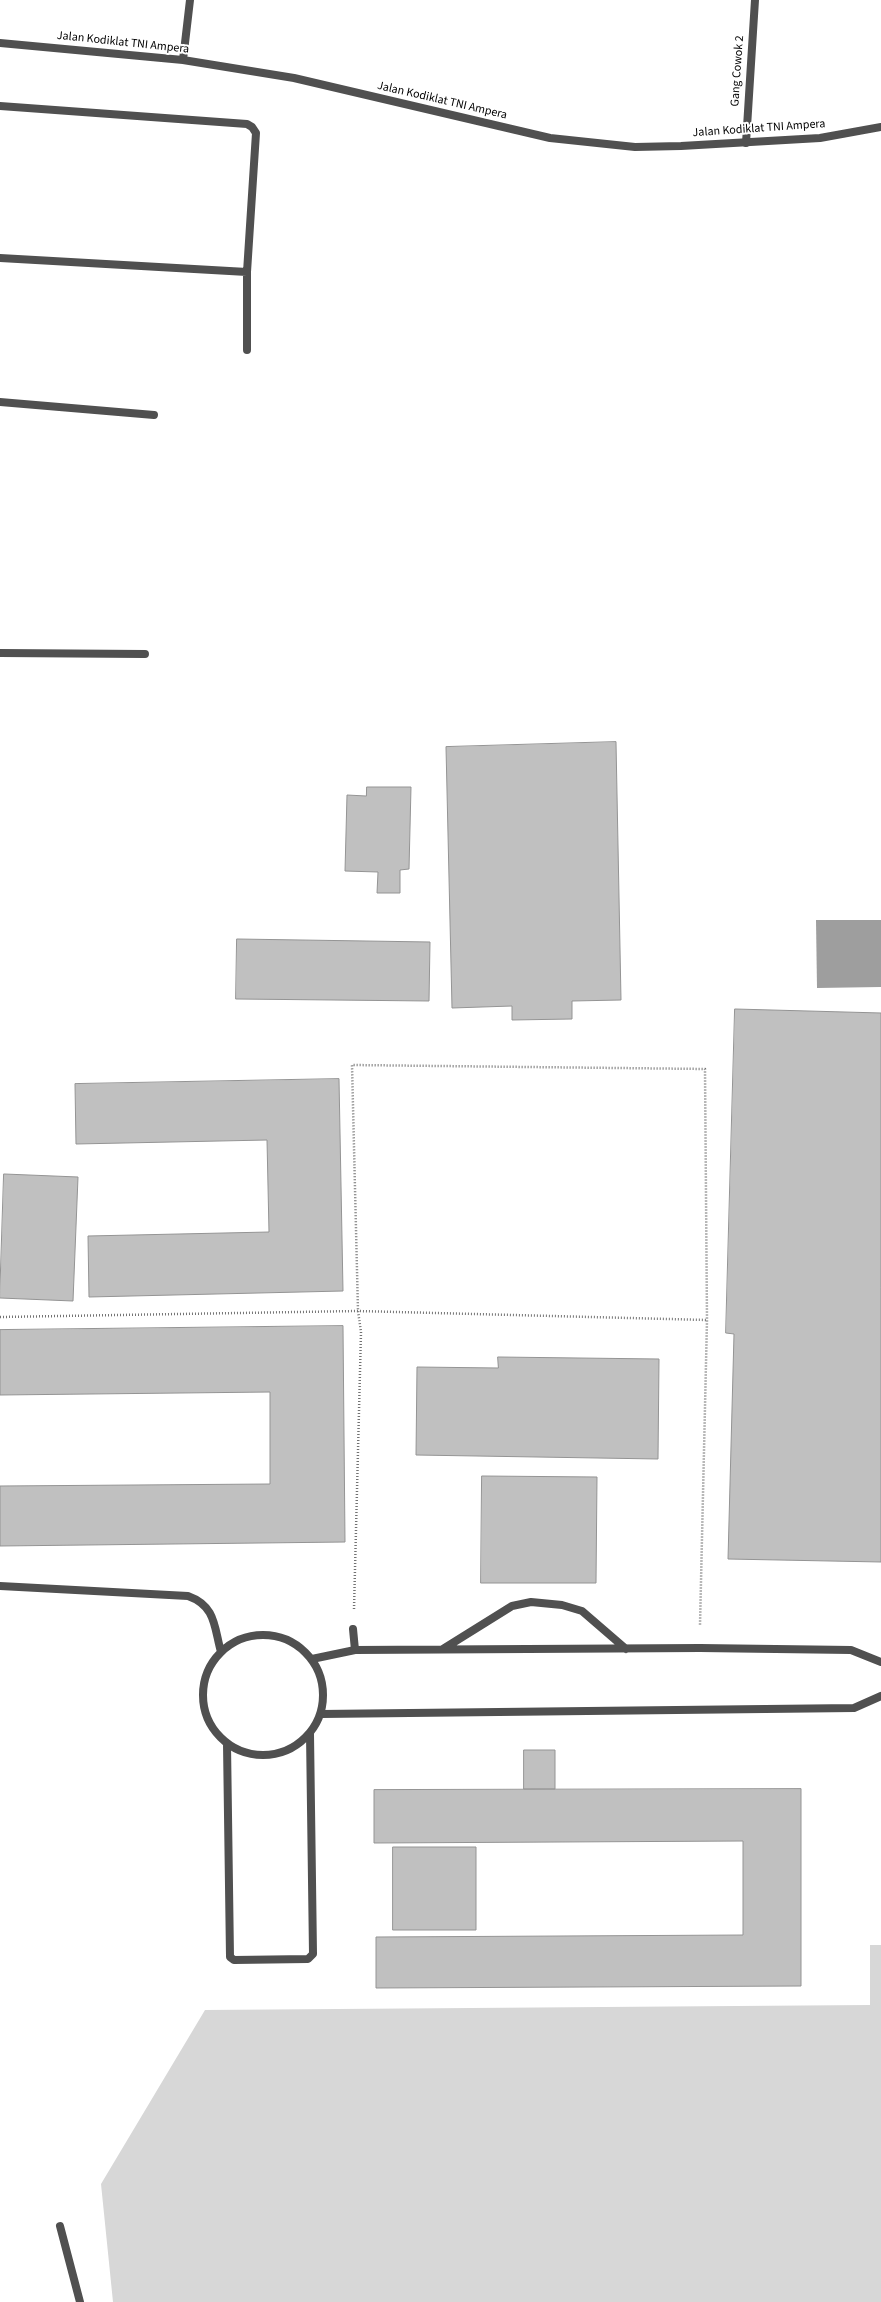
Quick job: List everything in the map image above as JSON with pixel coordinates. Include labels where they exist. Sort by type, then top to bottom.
[{"type":"street","points":[[183,60],[190,0]]},
{"type":"street","name":"Gang Cowok 2","points":[[746,143],[755,0]]},
{"type":"street","name":"Jalan Kodiklat TNI Ampera","points":[[0,43],[183,60],[294,78],[550,138],[635,147],[746,143],[820,138],[881,127]]},
{"type":"street","points":[[0,106],[247,124],[252,127],[256,133],[246,272],[248,350]]},
{"type":"street","points":[[0,258],[246,272]]},
{"type":"street","points":[[0,402],[154,415]]},
{"type":"street","points":[[0,653],[145,654]]},
{"type":"street","points":[[0,1586],[188,1596],[202,1601],[209,1610],[221,1652]]},
{"type":"street","points":[[442,1650],[512,1606],[531,1602],[562,1605],[582,1611],[626,1648]]},
{"type":"street","points":[[353,1629],[355,1650]]},
{"type":"street","points":[[272,1635],[285,1638],[303,1649],[312,1659],[321,1678],[324,1699],[320,1714],[310,1734],[286,1752],[256,1756],[227,1744],[212,1729],[206,1717],[203,1696],[204,1683],[212,1663],[221,1652],[238,1640],[251,1636],[272,1635]]},
{"type":"street","points":[[312,1659],[355,1650],[700,1648],[851,1650],[881,1662]]},
{"type":"street","points":[[320,1714],[854,1708],[881,1696]]},
{"type":"street","points":[[227,1744],[230,1957],[234,1960],[308,1959],[313,1954],[310,1734]]},
{"type":"street","points":[[60,2226],[80,2302]]},
{"type":"path","points":[[353,1629],[361,1332],[358,1311],[352,1064],[705,1069],[707,1320],[700,1648]]},
{"type":"path","points":[[0,1317],[358,1311],[707,1320]]},
{"type":"shaded area","points":[[816,920],[881,920],[881,987],[817,988]]},
{"type":"shaded area","points":[[870,1945],[881,1945],[881,2302],[113,2302],[101,2184],[205,2010],[870,2005]]},
{"type":"building","points":[[616,742],[621,1000],[572,1001],[572,1019],[512,1020],[512,1006],[452,1008],[446,747]]},
{"type":"building","points":[[367,787],[411,787],[409,869],[400,870],[400,893],[377,893],[378,872],[345,871],[347,795],[366,796]]},
{"type":"building","points":[[237,939],[430,942],[429,1001],[236,999]]},
{"type":"building","points":[[735,1009],[881,1013],[881,1562],[728,1559],[734,1334],[726,1333]]},
{"type":"building","points":[[339,1079],[343,1291],[89,1297],[88,1236],[269,1232],[267,1140],[76,1144],[75,1084]]},
{"type":"building","points":[[4,1174],[78,1177],[73,1301],[0,1298]]},
{"type":"building","points":[[343,1326],[345,1542],[0,1546],[0,1486],[270,1484],[270,1392],[0,1395],[0,1330]]},
{"type":"building","points":[[498,1357],[659,1359],[658,1459],[416,1455],[417,1367],[498,1368]]},
{"type":"building","points":[[482,1476],[597,1477],[596,1583],[481,1583]]},
{"type":"building","points":[[524,1750],[555,1750],[555,1789],[524,1789]]},
{"type":"building","points":[[801,1789],[801,1986],[376,1988],[376,1937],[743,1935],[743,1841],[374,1843],[374,1790]]},
{"type":"building","points":[[393,1847],[476,1847],[476,1930],[393,1930]]}]
